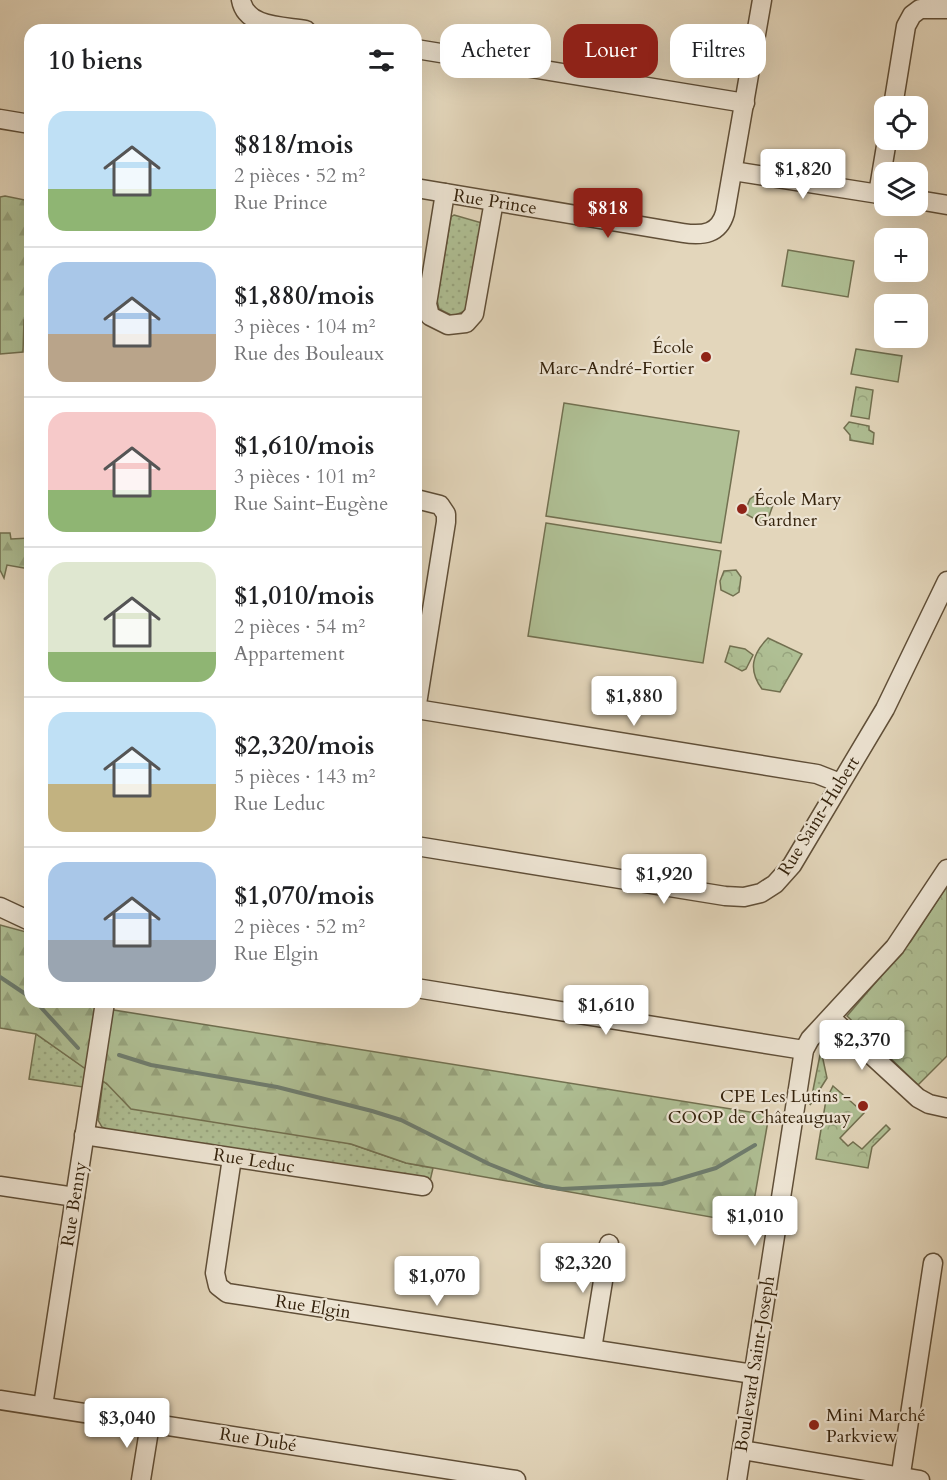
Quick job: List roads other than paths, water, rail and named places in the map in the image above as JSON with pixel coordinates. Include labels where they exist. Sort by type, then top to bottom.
[{"type":"street","points":[[241,0],[245,11],[255,20],[275,24]]},
{"type":"street","name":"Rue Prince","points":[[422,189],[702,235],[717,228],[723,219],[733,171],[762,0]]},
{"type":"street","points":[[895,96],[908,20],[920,9],[947,9]]},
{"type":"street","points":[[422,49],[745,104]]},
{"type":"street","points":[[0,119],[24,123]]},
{"type":"street","points":[[733,171],[874,194]]},
{"type":"street","points":[[445,193],[427,304],[430,316],[448,325],[466,323],[474,314],[494,201]]},
{"type":"street","points":[[928,202],[947,205]]},
{"type":"street","points":[[422,500],[440,505],[446,514],[422,672]]},
{"type":"street","name":"Rue Saint-Hubert","points":[[422,847],[725,896],[744,897],[769,889],[781,878],[885,709],[947,581]]},
{"type":"street","points":[[422,710],[817,774],[840,783]]},
{"type":"street","name":"Boulevard Saint-Joseph","points":[[737,1480],[804,1050],[810,1039],[895,947],[947,869]]},
{"type":"street","points":[[0,907],[24,915]]},
{"type":"street","points":[[422,989],[804,1050]]},
{"type":"street","name":"Rue Benny","points":[[43,1406],[104,1008]]},
{"type":"street","points":[[831,1018],[918,1098],[928,1104],[947,1108]]},
{"type":"street","name":"Rue Leduc","points":[[84,1135],[423,1186]]},
{"type":"street","name":"Rue Elgin","points":[[232,1158],[215,1273],[218,1286],[227,1293],[753,1374]]},
{"type":"street","points":[[0,1186],[75,1197]]},
{"type":"street","points":[[592,1349],[609,1244]]},
{"type":"street","points":[[900,1478],[933,1263]]},
{"type":"street","name":"Rue Dubé","points":[[0,1400],[516,1480]]},
{"type":"street","points":[[141,1480],[150,1424]]},
{"type":"street","points":[[742,1450],[920,1480]]},
{"type":"waterway","points":[[0,977],[24,993]]},
{"type":"waterway","points":[[41,1008],[78,1048]]},
{"type":"waterway","points":[[119,1055],[151,1065],[277,1087],[372,1111],[401,1120],[489,1164],[544,1186],[562,1189],[662,1184],[716,1168],[755,1145]]},
{"type":"place","name":"École Marc-André-Fortier","points":[[706,357]]},
{"type":"place","name":"École Mary Gardner","points":[[742,509]]},
{"type":"place","name":"CPE Les Lutins - COOP de Châteauguay","points":[[863,1106]]},
{"type":"place","name":"Mini Marché Parkview","points":[[814,1425]]}]
